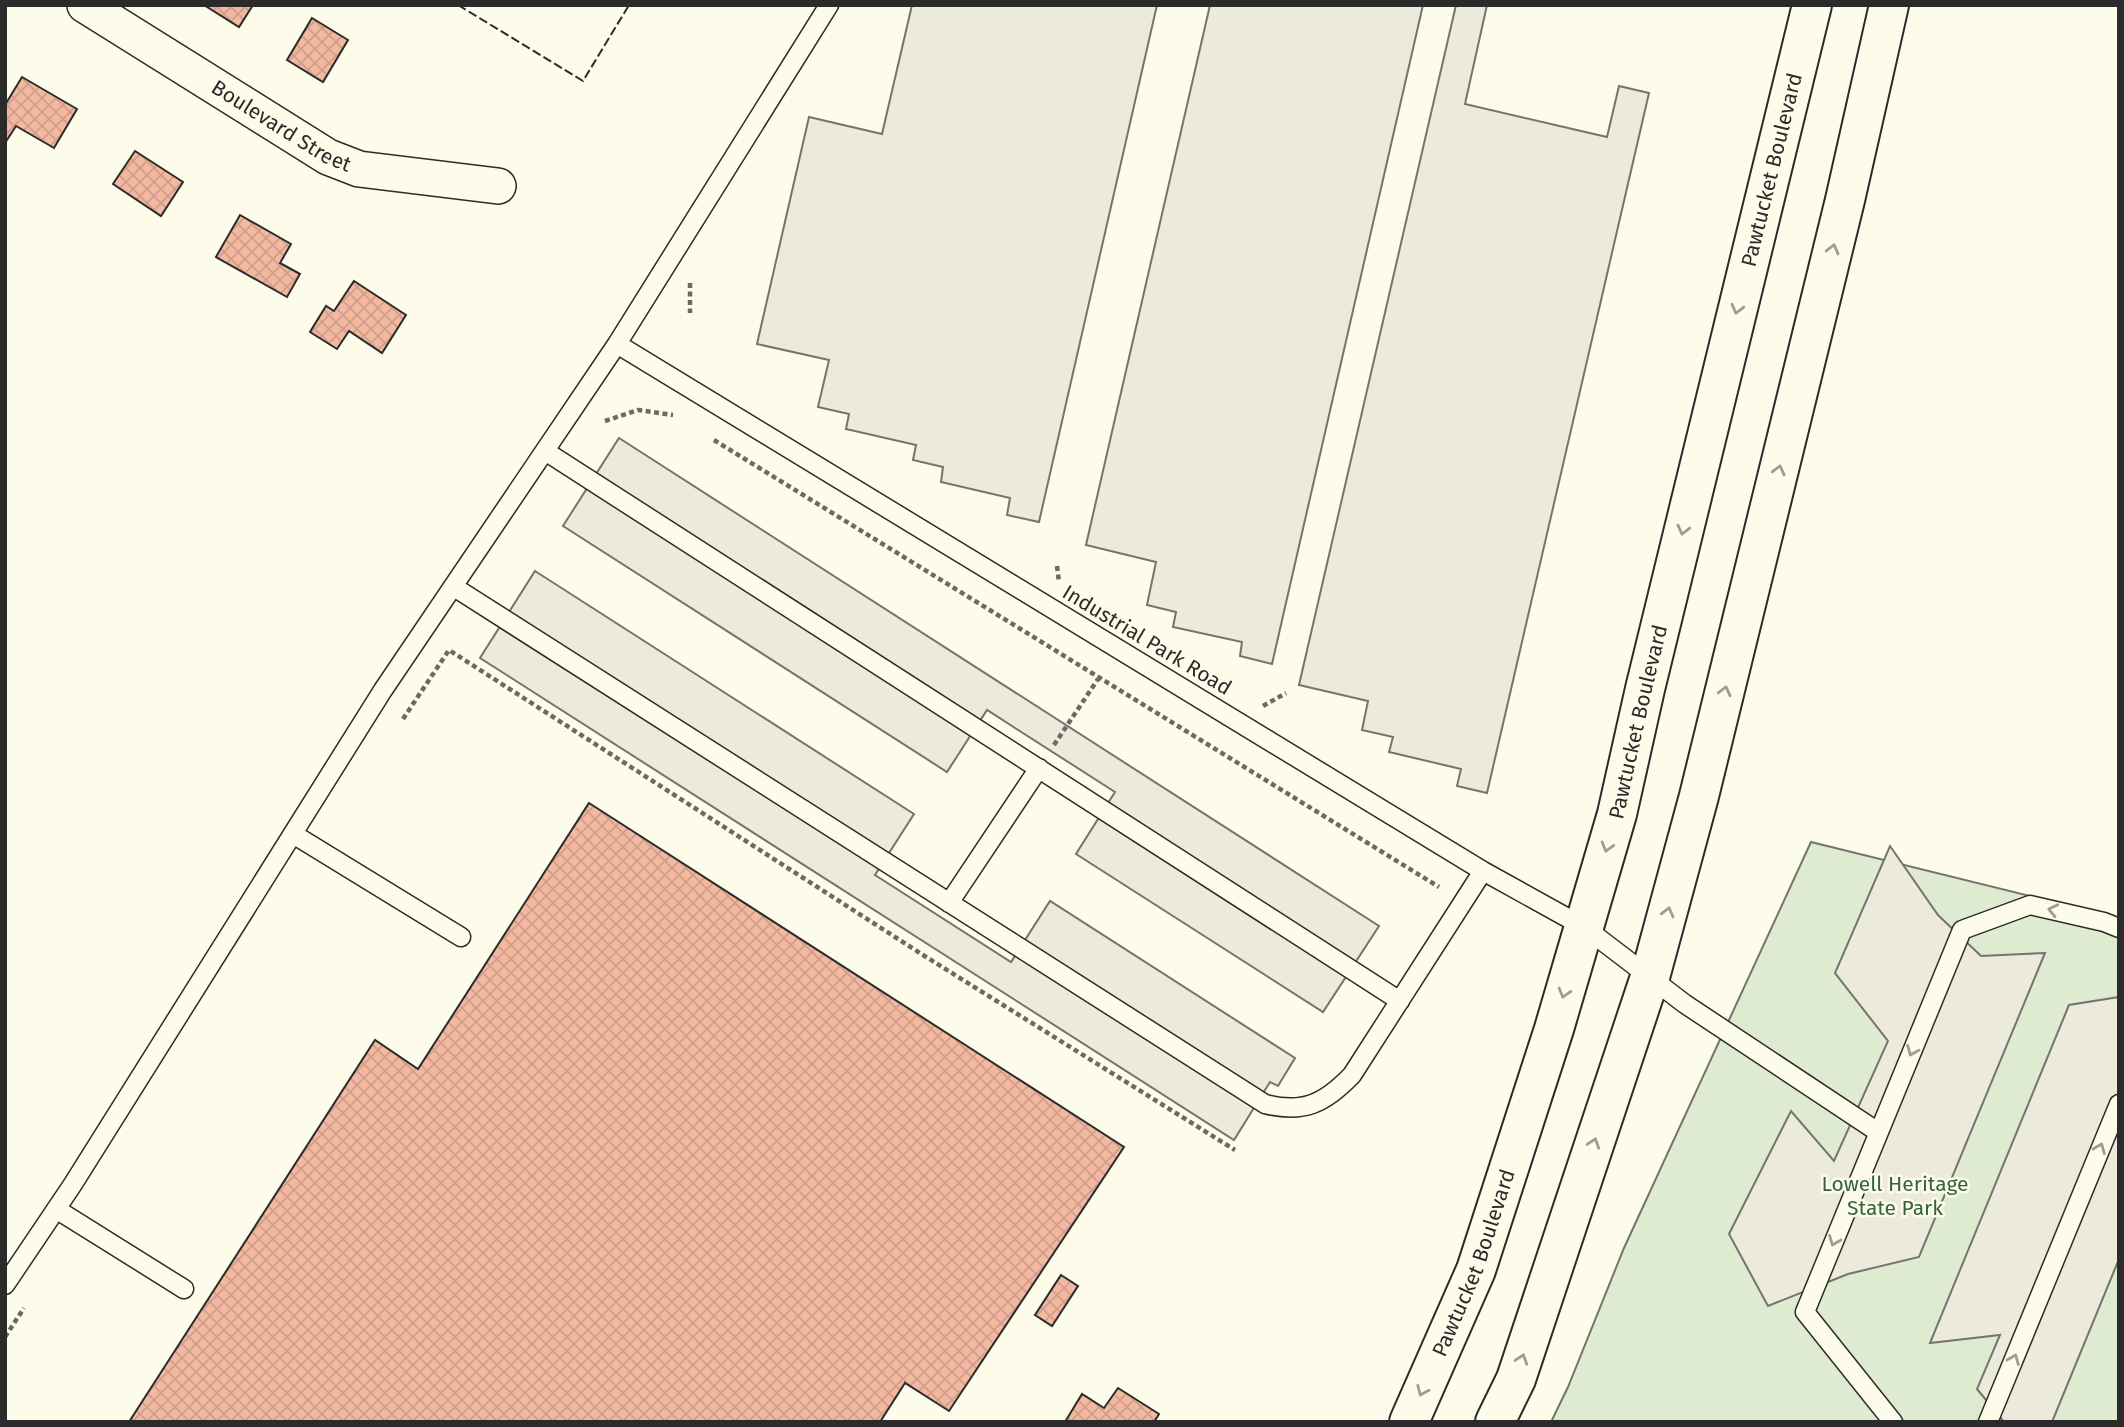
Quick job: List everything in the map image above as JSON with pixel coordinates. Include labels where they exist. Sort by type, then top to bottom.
[{"type":"main road","name":"Pawtucket Boulevard","points":[[1409,1422],[1476,1270],[1554,1029],[1617,814],[1644,689],[1812,5]]},
{"type":"main road","points":[[1495,1422],[1516,1379],[1650,977],[1703,782],[1845,200],[1889,5]]},
{"type":"street","name":"Boulevard Street","points":[[85,5],[328,157],[359,169],[498,186]]},
{"type":"lane","points":[[5,1285],[57,1209],[383,690],[617,344],[830,5]]},
{"type":"lane","name":"Industrial Park Road","points":[[617,344],[1483,871],[1584,927],[1685,1004],[1878,1132]]},
{"type":"lane","points":[[545,451],[1400,1001]]},
{"type":"lane","points":[[454,587],[1265,1104],[1286,1110],[1314,1103],[1335,1093],[1352,1074],[1483,871]]},
{"type":"lane","points":[[949,903],[1039,768]]},
{"type":"lane","points":[[293,834],[461,937]]},
{"type":"lane","points":[[1893,1422],[1805,1312],[1962,930],[2030,905],[2119,928]]},
{"type":"lane","points":[[1988,1422],[2119,1104]]},
{"type":"lane","points":[[57,1209],[184,1289]]},
{"type":"path","points":[[605,421],[638,410],[672,414],[684,421]]},
{"type":"path","points":[[707,435],[1098,679],[1223,752],[1432,882],[1462,904]]},
{"type":"path","points":[[403,719],[449,650],[981,991],[1235,1150]]},
{"type":"path","points":[[1039,768],[1098,679]]},
{"type":"green space","name":"Lowell Heritage State Park","points":[[1811,842],[2119,918],[2119,1422],[1551,1422],[1568,1387],[1624,1248]]},
{"type":"shaded area","points":[[912,5],[1157,5],[1039,522],[1007,515],[1010,498],[941,482],[943,467],[913,460],[916,445],[846,429],[849,414],[818,407],[829,360],[757,344],[809,117],[882,134]]},
{"type":"shaded area","points":[[1210,5],[1423,5],[1272,664],[1240,656],[1242,642],[1173,627],[1176,612],[1147,605],[1156,562],[1086,545]]},
{"type":"shaded area","points":[[1456,5],[1487,5],[1465,104],[1607,137],[1619,86],[1649,93],[1487,793],[1457,786],[1461,769],[1389,752],[1393,737],[1362,730],[1368,701],[1299,685]]},
{"type":"shaded area","points":[[619,438],[1379,926],[1323,1012],[1076,854],[1115,792],[987,710],[947,772],[563,526]]},
{"type":"shaded area","points":[[535,571],[914,814],[875,875],[1011,962],[1050,901],[1295,1058],[1278,1086],[1270,1082],[1234,1140],[480,658]]},
{"type":"shaded area","points":[[1890,846],[1938,915],[1981,956],[2045,953],[1919,1257],[1848,1274],[1768,1306],[1729,1234],[1791,1111],[1834,1161],[1888,1041],[1835,973]]},
{"type":"shaded area","points":[[2119,997],[2119,1259],[2052,1422],[2004,1422],[1977,1389],[2000,1335],[1930,1343],[2069,1005]]},
{"type":"building","points":[[204,5],[253,5],[239,27]]},
{"type":"building","points":[[312,18],[348,40],[323,82],[287,60]]},
{"type":"building","points":[[22,77],[77,109],[54,148],[16,126],[7,140],[5,138],[5,105]]},
{"type":"building","points":[[135,151],[183,182],[161,216],[113,184]]},
{"type":"building","points":[[240,215],[291,244],[280,263],[300,274],[287,297],[216,257]]},
{"type":"building","points":[[354,281],[406,315],[382,353],[349,331],[337,349],[310,332],[326,306],[334,311]]},
{"type":"building","points":[[589,803],[1124,1147],[949,1411],[905,1383],[880,1422],[129,1422],[375,1040],[418,1069]]},
{"type":"building","points":[[1061,1275],[1078,1286],[1052,1326],[1035,1315]]},
{"type":"building","points":[[1118,1388],[1159,1414],[1154,1422],[1065,1422],[1082,1394],[1104,1408]]},
{"type":"fence","points":[[458,5],[583,81],[629,5]]}]
